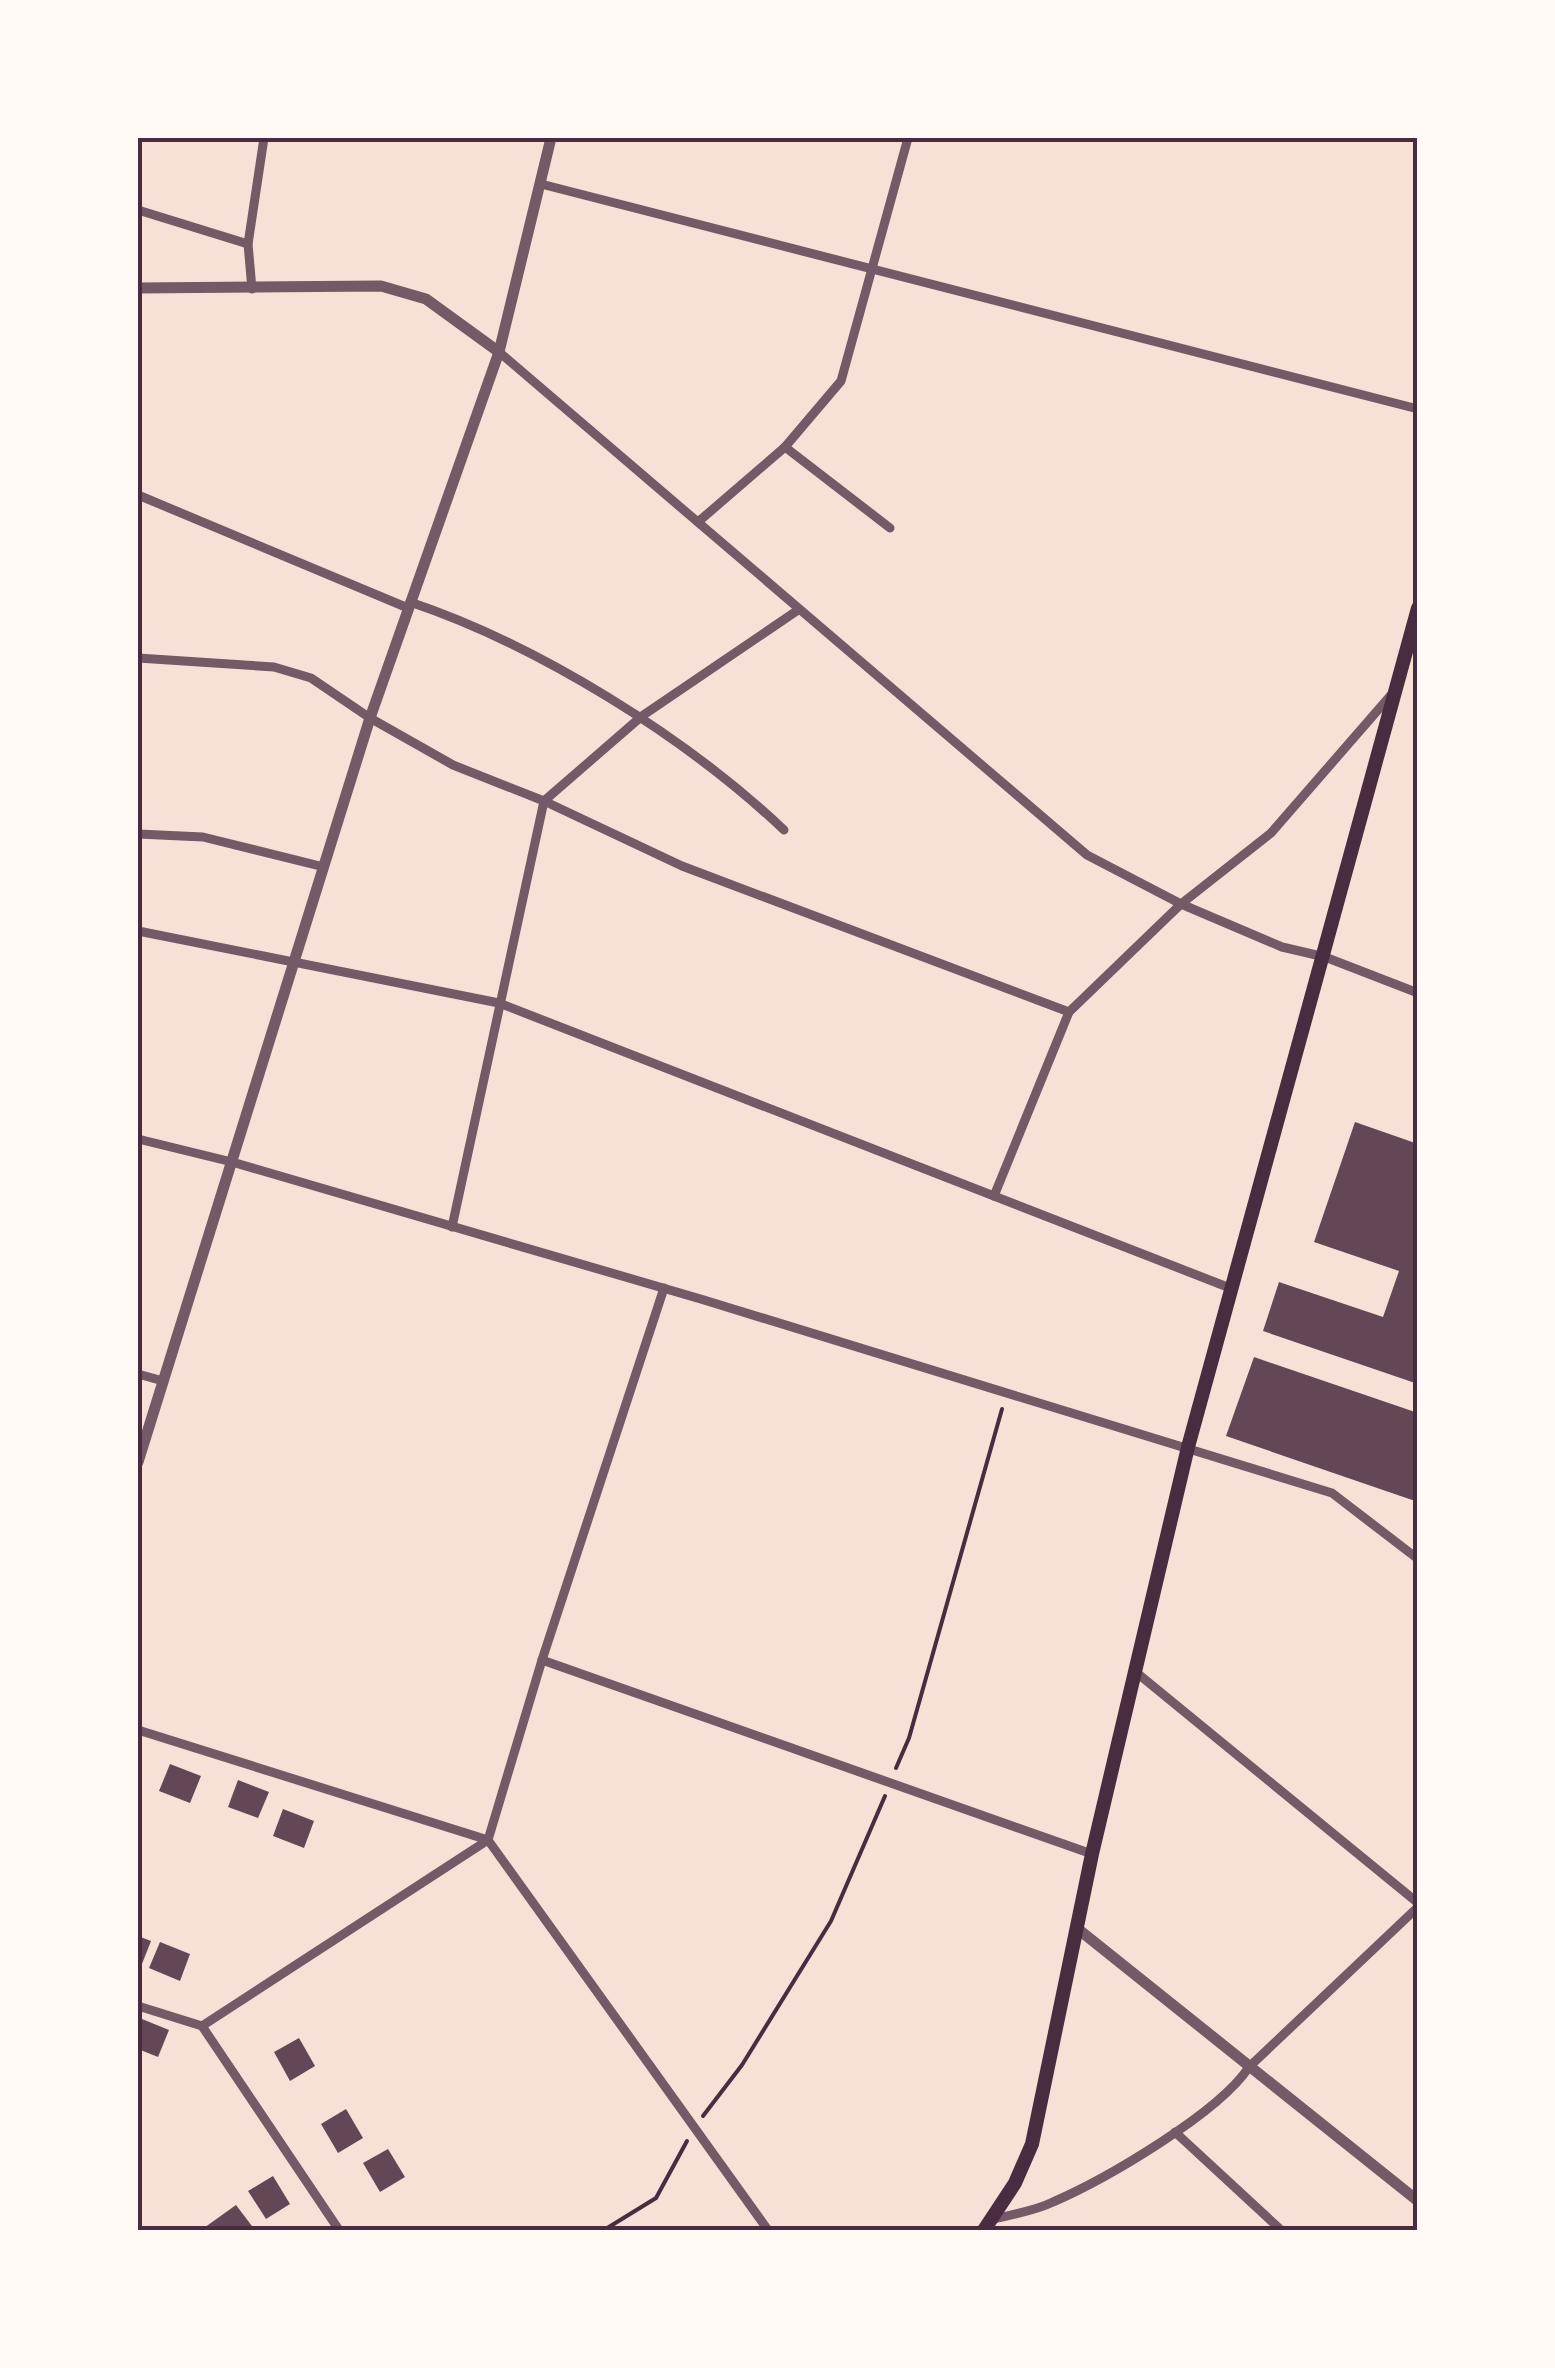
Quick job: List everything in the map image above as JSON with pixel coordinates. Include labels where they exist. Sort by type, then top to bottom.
[{"type":"main road","points":[[989,2225],[1032,2144],[1092,1854],[1188,1447],[1418,608]]},
{"type":"street","points":[[252,289],[248,244],[264,138]]},
{"type":"street","points":[[138,1462],[370,718],[499,352],[551,138]]},
{"type":"street","points":[[698,522],[785,447],[841,381],[908,138]]},
{"type":"street","points":[[540,184],[1418,409]]},
{"type":"street","points":[[138,210],[248,244]]},
{"type":"street","points":[[138,288],[381,286],[426,299],[499,352],[1087,854],[1181,904],[1282,947],[1325,957],[1418,993]]},
{"type":"street","points":[[785,447],[890,528]]},
{"type":"street","points":[[138,495],[409,605],[453,616],[642,716],[752,799],[784,830]]},
{"type":"street","points":[[452,1227],[544,802],[642,716],[798,610]]},
{"type":"street","points":[[138,658],[274,667],[311,678],[370,718],[453,765],[682,866],[1069,1012]]},
{"type":"street","points":[[994,1196],[1069,1012],[1181,904],[1271,834],[1396,690]]},
{"type":"street","points":[[138,834],[203,837],[324,867]]},
{"type":"street","points":[[138,931],[498,1003],[1230,1288]]},
{"type":"street","points":[[138,1139],[232,1162],[664,1288],[1332,1493],[1418,1560]]},
{"type":"street","points":[[202,2026],[488,1840],[542,1660],[664,1288]]},
{"type":"street","points":[[138,1374],[163,1381]]},
{"type":"street","points":[[542,1660],[1092,1854]]},
{"type":"street","points":[[989,2225],[1052,2203],[1175,2132],[1236,2086],[1249,2067],[1418,1905],[1137,1673]]},
{"type":"street","points":[[138,1730],[488,1840],[768,2230]]},
{"type":"street","points":[[1078,1929],[1418,2201]]},
{"type":"street","points":[[138,2006],[202,2026],[339,2230]]},
{"type":"street","points":[[1175,2132],[1282,2230]]},
{"type":"path","points":[[604,2230],[656,2198],[695,2127],[742,2065],[830,1921],[909,1738],[1006,1396]]},
{"type":"building","points":[[1355,1122],[1418,1144],[1418,1384],[1263,1331],[1279,1282],[1383,1317],[1399,1271],[1314,1242]]},
{"type":"building","points":[[1254,1357],[1418,1413],[1418,1502],[1226,1436]]},
{"type":"building","points":[[170,1764],[201,1776],[190,1803],[159,1791]]},
{"type":"building","points":[[238,1780],[269,1792],[258,1818],[228,1807]]},
{"type":"building","points":[[283,1809],[314,1821],[304,1848],[273,1836]]},
{"type":"building","points":[[138,1936],[151,1941],[140,1969],[138,1968]]},
{"type":"building","points":[[160,1942],[190,1954],[180,1981],[149,1968]]},
{"type":"building","points":[[142,2019],[169,2030],[158,2057],[138,2049]]},
{"type":"building","points":[[299,2038],[315,2066],[290,2081],[274,2052]]},
{"type":"building","points":[[346,2109],[363,2138],[338,2153],[321,2124]]},
{"type":"building","points":[[388,2149],[405,2177],[380,2192],[363,2163]]},
{"type":"building","points":[[273,2176],[290,2204],[266,2219],[248,2191]]},
{"type":"building","points":[[236,2205],[255,2230],[201,2230]]}]
